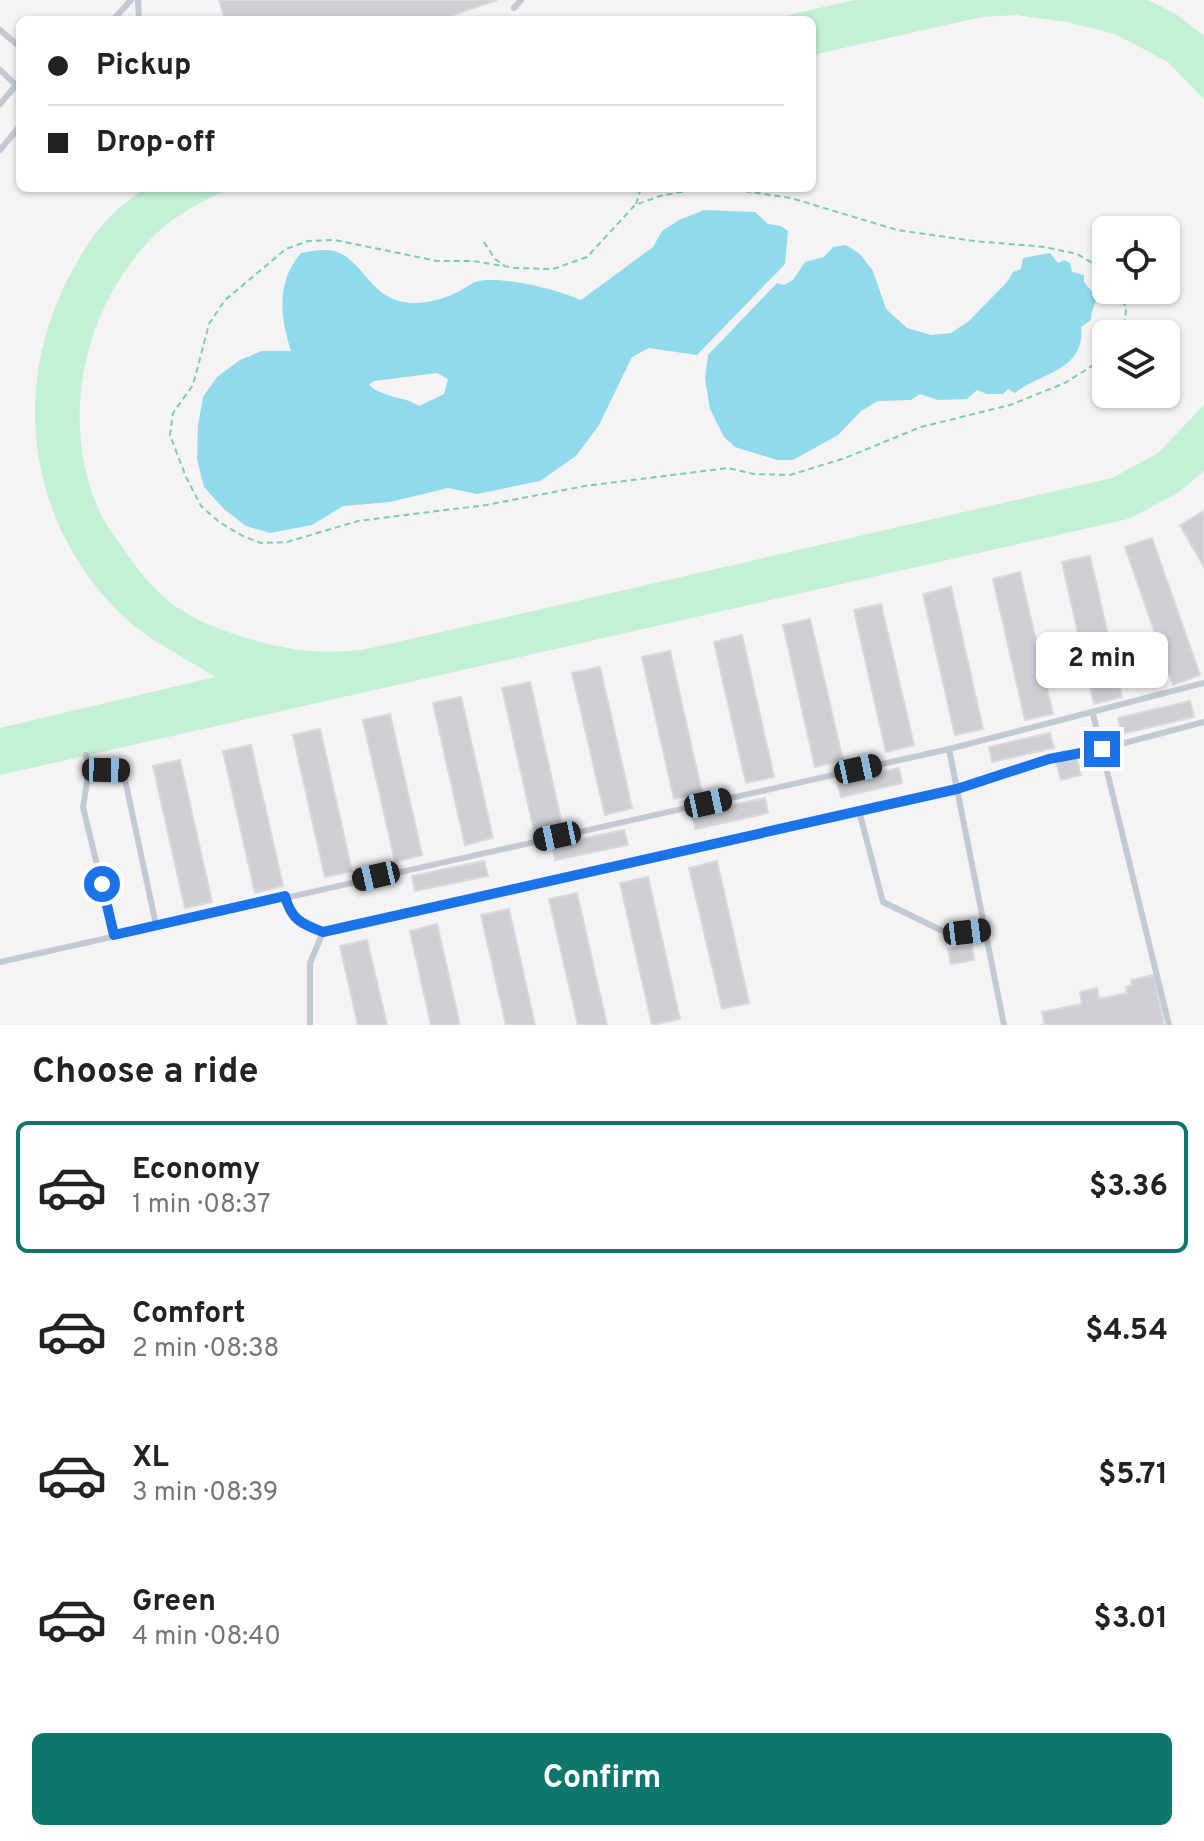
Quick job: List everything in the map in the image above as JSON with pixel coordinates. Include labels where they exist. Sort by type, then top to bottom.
[{"type":"lane","points":[[117,16],[131,0]]},
{"type":"lane","points":[[514,8],[521,0]]},
{"type":"lane","points":[[0,30],[16,44]]},
{"type":"lane","points":[[0,70],[16,85],[0,104]]},
{"type":"lane","points":[[0,150],[16,131]]},
{"type":"lane","points":[[0,962],[949,749],[1204,683]]},
{"type":"lane","points":[[1093,714],[1169,1025]]},
{"type":"lane","points":[[285,896],[289,913],[299,923],[323,932],[957,789],[1049,759],[1102,749],[1204,722]]},
{"type":"lane","points":[[949,749],[1004,1025]]},
{"type":"lane","points":[[86,755],[89,769],[83,807],[114,935]]},
{"type":"lane","points":[[89,769],[123,770],[156,925]]},
{"type":"lane","points":[[859,811],[883,902],[949,934],[985,929]]},
{"type":"lane","points":[[310,1025],[310,963],[323,932]]},
{"type":"path","points":[[640,192],[635,205],[587,257],[553,269],[506,267],[473,261],[437,261],[335,240],[308,241],[286,249],[225,300],[209,324],[193,385],[173,413],[170,435],[201,506],[219,522],[243,536],[261,543],[287,542],[358,521],[486,505],[585,486],[728,468],[754,474],[790,475],[845,458],[921,427],[1010,405],[1065,383],[1092,366]]},
{"type":"path","points":[[635,205],[681,192]]},
{"type":"path","points":[[751,192],[791,198],[897,230],[1067,251],[1092,263]]},
{"type":"path","points":[[484,242],[495,259],[506,267]]},
{"type":"green space","points":[[855,0],[1148,0],[1177,15],[1204,36],[1204,99],[1168,62],[1115,34],[1067,22],[1016,15],[982,17],[816,54],[816,16],[784,16]]},
{"type":"green space","points":[[139,192],[223,192],[193,207],[158,232],[132,260],[112,293],[96,328],[85,366],[80,404],[81,443],[88,481],[107,525],[140,572],[160,594],[203,622],[267,644],[323,652],[367,649],[1112,478],[1158,453],[1204,405],[1204,471],[1178,493],[1128,519],[0,775],[0,728],[215,677],[133,625],[91,580],[66,541],[49,499],[38,455],[35,410],[39,364],[51,319],[83,251],[115,212]]},
{"type":"water","points":[[704,210],[755,212],[768,224],[781,226],[788,231],[785,264],[697,355],[649,348],[632,357],[599,425],[576,456],[540,481],[477,494],[448,488],[390,502],[343,506],[312,525],[270,533],[246,526],[224,509],[204,487],[197,459],[203,397],[217,377],[240,360],[262,351],[291,351],[282,300],[287,276],[301,253],[337,252],[353,263],[383,294],[404,302],[438,299],[476,282],[490,280],[531,285],[581,300],[653,247],[662,231]],"holes":[[[437,373],[448,379],[444,394],[419,406],[369,385],[374,381]]]},
{"type":"water","points":[[846,245],[860,254],[873,271],[886,309],[907,328],[931,335],[951,333],[969,321],[1013,272],[1021,269],[1023,258],[1050,253],[1058,263],[1064,260],[1070,263],[1072,272],[1084,275],[1084,282],[1092,292],[1092,304],[1095,304],[1091,320],[1081,327],[1081,342],[1069,362],[1015,393],[1008,389],[1003,394],[987,394],[977,390],[967,399],[938,400],[920,394],[911,400],[878,401],[861,411],[838,435],[793,460],[777,460],[735,447],[724,437],[710,409],[705,379],[708,355],[777,283],[784,285],[793,280],[805,262],[824,257],[833,247]]},
{"type":"building","points":[[219,0],[497,0],[450,16],[224,16]]},
{"type":"building","points":[[1204,511],[1204,567],[1180,525]]},
{"type":"building","points":[[1152,538],[1200,675],[1173,685],[1125,547]]},
{"type":"building","points":[[1090,556],[1122,697],[1094,704],[1062,562]]},
{"type":"building","points":[[1020,572],[1053,714],[1025,720],[993,579]]},
{"type":"building","points":[[951,587],[983,729],[955,735],[923,594]]},
{"type":"building","points":[[881,604],[914,745],[886,752],[854,610]]},
{"type":"building","points":[[810,619],[843,760],[815,767],[783,625]]},
{"type":"building","points":[[742,635],[774,777],[746,783],[714,642]]},
{"type":"building","points":[[670,651],[702,793],[674,799],[642,657]]},
{"type":"building","points":[[600,667],[632,808],[605,815],[572,673]]},
{"type":"building","points":[[530,682],[562,824],[534,830],[502,688]]},
{"type":"building","points":[[461,697],[493,838],[465,845],[433,703]]},
{"type":"building","points":[[1190,701],[1194,717],[1121,734],[1118,718]]},
{"type":"building","points":[[390,714],[422,855],[395,862],[363,720]]},
{"type":"building","points":[[320,729],[352,871],[325,877],[293,735]]},
{"type":"building","points":[[1050,733],[1054,748],[992,762],[989,747]]},
{"type":"building","points":[[251,745],[283,886],[255,893],[223,751]]},
{"type":"building","points":[[1076,756],[1081,775],[1061,780],[1056,761]]},
{"type":"building","points":[[180,760],[212,902],[185,908],[153,766]]},
{"type":"building","points":[[899,768],[902,783],[841,797],[837,782]]},
{"type":"building","points":[[765,798],[768,813],[695,829],[692,813]]},
{"type":"building","points":[[624,830],[628,845],[555,860],[552,845]]},
{"type":"building","points":[[484,861],[488,876],[415,891],[412,876]]},
{"type":"building","points":[[717,861],[749,1003],[722,1009],[689,868]]},
{"type":"building","points":[[648,877],[680,1019],[652,1025],[620,883]]},
{"type":"building","points":[[577,893],[607,1025],[578,1025],[549,899]]},
{"type":"building","points":[[509,909],[535,1025],[506,1025],[481,915]]},
{"type":"building","points":[[437,924],[460,1025],[431,1025],[410,931]]},
{"type":"building","points":[[367,940],[387,1025],[358,1025],[340,946]]},
{"type":"building","points":[[972,945],[974,960],[951,964],[948,949]]},
{"type":"building","points":[[1154,975],[1164,1025],[1041,1025],[1045,1024],[1042,1012],[1082,1004],[1080,992],[1097,988],[1099,999],[1127,993],[1126,987],[1132,985],[1131,980]]},
{"type":"route","points":[[102,884],[114,935],[285,896],[289,913],[299,923],[323,932],[957,789],[1049,759],[1102,749]]}]
